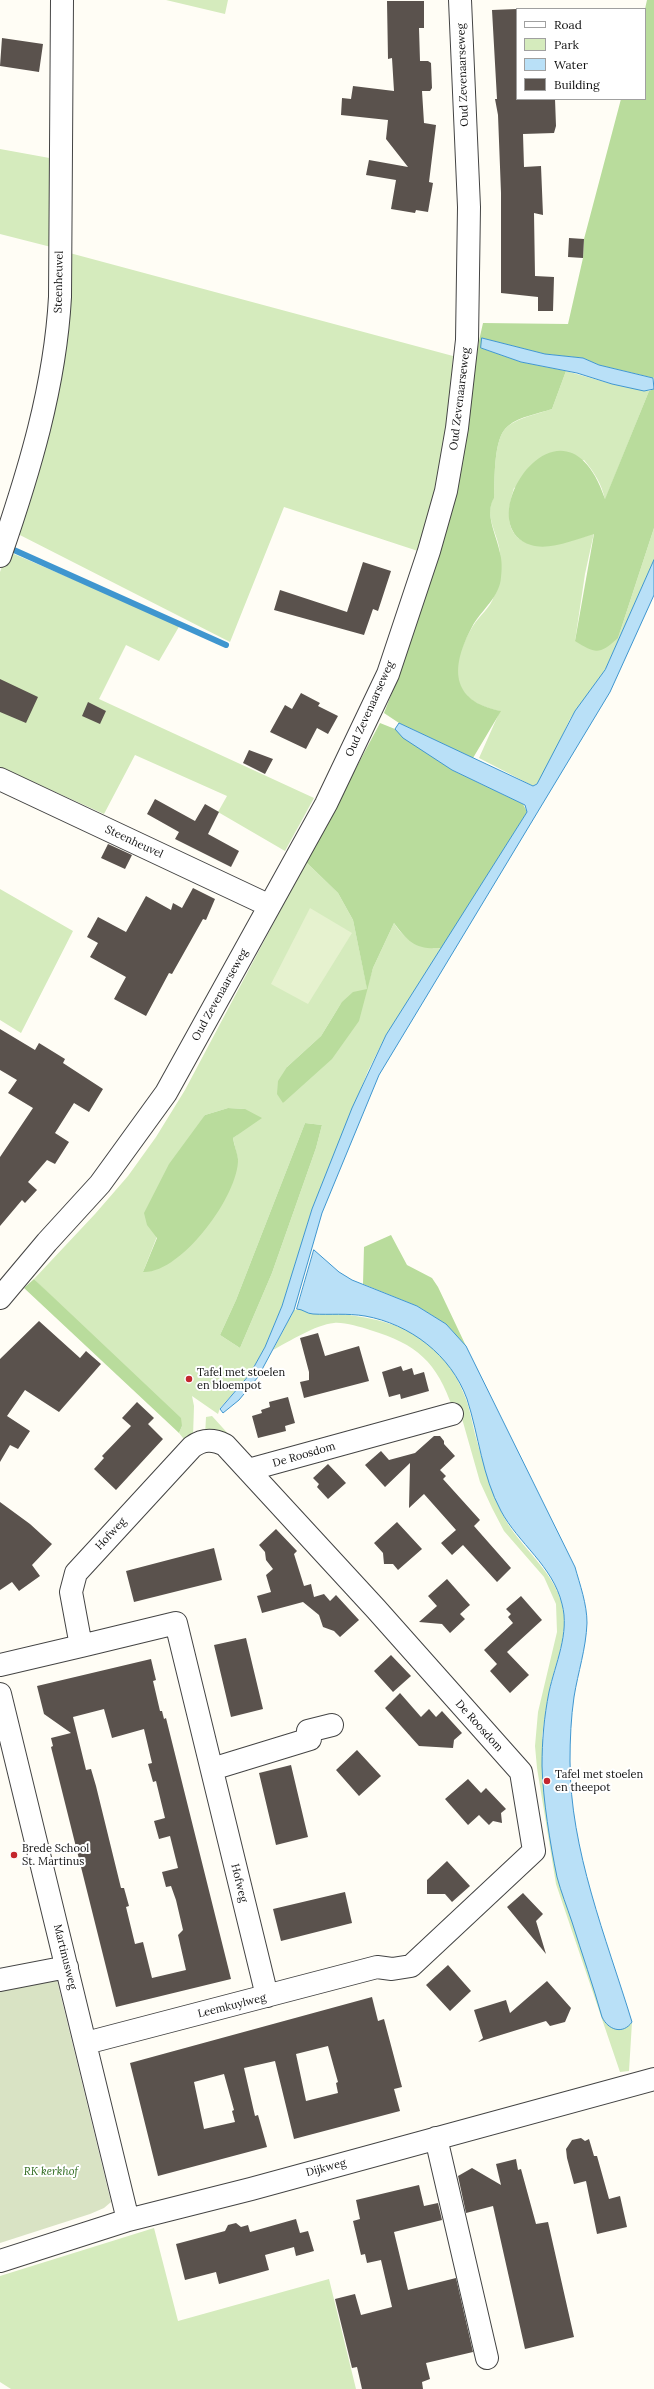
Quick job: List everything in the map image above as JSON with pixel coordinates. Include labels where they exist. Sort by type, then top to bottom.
[{"type":"street","name":"Steenheuvel","points":[[0,556],[32,457],[50,382],[57,338],[60,238],[60,74],[62,0]]},
{"type":"street","name":"Oud Zevenaarseweg","points":[[0,1298],[47,1242],[100,1184],[166,1093],[268,906],[326,804],[388,674],[429,551],[446,491],[457,428],[468,325],[469,207],[460,0]]},
{"type":"street","name":"Steenheuvel","points":[[0,779],[268,906]]},
{"type":"street","name":"De Roosdom","points":[[248,1470],[452,1414]]},
{"type":"street","name":"De Roosdom","points":[[199,1442],[218,1442],[225,1446],[376,1609],[521,1772],[534,1851],[411,1966],[392,1969],[377,1967]]},
{"type":"street","name":"Hofweg","points":[[81,1646],[71,1592],[76,1573],[192,1447],[199,1442]]},
{"type":"street","name":"Hofweg","points":[[0,1665],[176,1623],[267,1996]]},
{"type":"street","name":"Martinusweg","points":[[0,1694],[128,2220]]},
{"type":"street","points":[[212,1769],[310,1739],[308,1731],[332,1724]]},
{"type":"street","points":[[0,1980],[67,1967]]},
{"type":"street","name":"Leemkuylweg","points":[[86,2043],[377,1967]]},
{"type":"street","name":"Dijkweg","points":[[0,2261],[128,2220],[654,2079]]},
{"type":"street","points":[[436,2138],[487,2358]]},
{"type":"green space","points":[[166,0],[228,0],[225,14]]},
{"type":"green space","points":[[647,0],[654,0],[654,378],[599,365],[583,358],[545,354],[482,338],[481,348],[521,362],[566,371],[552,409],[524,418],[508,426],[503,431],[497,449],[494,498],[490,511],[501,559],[502,571],[500,584],[494,597],[472,627],[465,641],[460,655],[458,668],[459,680],[463,690],[472,699],[484,706],[501,711],[473,758],[399,723],[384,713],[418,620],[459,474],[466,440],[476,356],[483,323],[568,324],[583,258],[584,239],[621,100],[646,100],[645,8]]},
{"type":"green space","points":[[0,149],[55,159],[55,248],[0,234]]},
{"type":"green space","points":[[66,252],[453,356],[448,429],[421,552],[284,507],[230,642],[14,532]]},
{"type":"green space","points":[[566,371],[612,384],[649,391],[605,500],[597,478],[584,460],[514,488],[509,510],[511,527],[518,537],[528,543],[543,545],[576,539],[594,533],[585,574],[575,641],[618,638],[654,528],[654,560],[605,670],[570,719],[541,781],[533,786],[479,758],[500,711],[483,706],[471,699],[463,690],[458,679],[458,667],[460,654],[465,640],[473,626],[490,604],[496,589],[500,555],[490,511],[494,497],[497,449],[500,439],[503,431],[513,423],[552,409]]},
{"type":"green space","points":[[654,389],[654,528],[618,638],[602,650],[597,651],[575,641],[594,534],[546,547],[531,545],[514,532],[509,512],[515,489],[528,468],[546,454],[567,451],[587,465],[605,499],[649,391]]},
{"type":"green space","points":[[7,551],[180,625],[159,661],[126,645],[99,699],[314,798],[285,851],[218,812],[227,796],[135,755],[104,814],[0,767],[0,572]]},
{"type":"green space","points":[[380,723],[395,729],[452,770],[523,804],[527,812],[442,948],[426,948],[414,944],[404,936],[394,923],[373,968],[359,1021],[332,1059],[283,1103],[277,1094],[278,1081],[287,1067],[321,1036],[342,1002],[353,992],[367,989],[353,920],[338,893],[306,862]]},
{"type":"green space","points":[[306,862],[338,893],[353,920],[367,988],[373,968],[394,923],[408,939],[414,943],[427,947],[442,948],[386,1035],[368,1071],[312,1209],[282,1306],[265,1347],[250,1374],[220,1408],[218,1414],[192,1396],[194,1406],[193,1437],[187,1443],[179,1433],[182,1426],[34,1279],[95,1214],[128,1176],[156,1137],[185,1090]],"holes":[[[342,1002],[283,1103],[287,1067],[321,1036]],[[228,1108],[245,1109],[237,1135],[233,1138],[238,1160],[143,1272],[205,1115]],[[305,1123],[322,1125],[316,1148],[272,1273],[240,1348],[220,1335],[236,1300]]]},
{"type":"green space","points":[[0,889],[73,931],[21,1033],[0,1020]]},
{"type":"green space","points":[[310,908],[352,933],[308,1004],[271,984]]},
{"type":"green space","points":[[228,1108],[245,1109],[262,1118],[233,1138],[238,1159],[236,1174],[229,1192],[205,1230],[190,1247],[174,1260],[158,1269],[143,1272],[157,1238],[147,1225],[144,1213],[169,1164],[205,1115]]},
{"type":"green space","points":[[305,1123],[322,1125],[316,1148],[272,1273],[240,1348],[220,1335],[236,1300]]},
{"type":"green space","points":[[391,1235],[407,1265],[432,1278],[438,1287],[466,1346],[446,1324],[417,1306],[363,1284],[364,1247]]},
{"type":"green space","points":[[34,1279],[181,1418],[182,1426],[179,1433],[24,1288]]},
{"type":"green space","points":[[301,1309],[353,1315],[377,1320],[399,1327],[420,1337],[438,1352],[453,1372],[466,1399],[483,1463],[501,1511],[508,1525],[546,1573],[561,1599],[564,1615],[563,1634],[549,1692],[542,1737],[602,2017],[623,2029],[632,2022],[629,2071],[620,2072],[556,1884],[537,1768],[535,1746],[538,1712],[557,1632],[556,1604],[544,1577],[504,1531],[480,1482],[459,1408],[453,1409],[440,1379],[432,1367],[423,1357],[401,1342],[386,1335],[342,1323],[327,1324],[319,1327],[273,1350],[294,1310]]},
{"type":"green space","points":[[212,1416],[251,1459],[205,1436],[206,1417]]},
{"type":"green space","name":"RK kerkhof","points":[[56,1976],[111,2202],[104,2208],[90,2214],[0,2243],[0,1988]]},
{"type":"green space","points":[[154,2228],[178,2321],[329,2279],[356,2389],[11,2389],[0,2382],[0,2276]]},
{"type":"water","points":[[482,338],[545,354],[583,358],[599,365],[653,378],[654,389],[644,391],[612,384],[577,373],[521,362],[481,348]]},
{"type":"water","points":[[654,560],[654,595],[610,692],[379,1075],[322,1213],[294,1310],[258,1377],[239,1400],[223,1413],[220,1409],[250,1374],[265,1347],[282,1306],[312,1209],[352,1108],[386,1035],[527,812],[525,805],[452,770],[403,738],[395,729],[399,723],[533,786],[537,784],[575,711],[605,670]]},
{"type":"water","points":[[314,1250],[339,1272],[352,1280],[417,1306],[446,1324],[466,1346],[575,1567],[585,1602],[587,1623],[582,1660],[572,1712],[570,1761],[572,1794],[576,1827],[591,1893],[632,2022],[624,2029],[620,2030],[612,2028],[602,2017],[557,1877],[549,1836],[545,1807],[542,1747],[547,1701],[563,1637],[564,1615],[557,1590],[543,1566],[516,1534],[501,1511],[489,1484],[467,1399],[460,1383],[440,1356],[413,1334],[382,1320],[358,1315],[311,1314],[297,1309]]},
{"type":"building","points":[[387,1],[424,1],[424,28],[419,28],[420,61],[428,61],[431,63],[432,88],[430,91],[422,91],[424,123],[436,125],[429,182],[433,183],[428,212],[416,210],[415,213],[391,209],[396,180],[366,175],[369,160],[408,167],[386,139],[388,120],[341,115],[342,98],[351,99],[353,86],[394,91],[392,58],[388,59]]},
{"type":"building","points":[[516,9],[516,100],[555,100],[556,126],[554,133],[523,134],[524,167],[541,166],[543,215],[534,213],[535,276],[554,277],[553,311],[538,311],[538,297],[501,293],[501,193],[498,115],[495,99],[497,99],[492,10]]},
{"type":"building","points":[[2,38],[43,44],[39,72],[0,66]]},
{"type":"building","points":[[569,238],[584,239],[583,258],[568,257]]},
{"type":"building","points":[[363,562],[391,571],[378,611],[373,609],[364,635],[274,610],[280,590],[347,612]]},
{"type":"building","points":[[0,679],[38,697],[26,723],[0,712]]},
{"type":"building","points":[[301,693],[320,703],[318,706],[338,716],[328,734],[317,728],[306,749],[270,732],[285,705],[292,709]]},
{"type":"building","points":[[88,702],[106,711],[100,724],[82,716]]},
{"type":"building","points":[[249,750],[273,759],[265,774],[243,763]]},
{"type":"building","points":[[155,799],[195,821],[205,804],[219,812],[208,834],[239,851],[231,867],[175,839],[179,832],[147,814]]},
{"type":"building","points":[[108,844],[132,855],[125,869],[101,858]]},
{"type":"building","points":[[193,888],[215,899],[206,920],[203,919],[172,974],[169,973],[146,1016],[114,999],[126,977],[90,957],[98,943],[87,937],[98,917],[126,932],[146,896],[171,910],[173,903],[182,908]]},
{"type":"building","points":[[0,1029],[35,1050],[39,1043],[65,1059],[63,1063],[103,1089],[89,1112],[74,1103],[55,1133],[69,1142],[55,1164],[47,1160],[28,1182],[37,1190],[25,1203],[22,1200],[0,1226],[0,1157],[33,1108],[8,1093],[17,1080],[0,1070]]},
{"type":"building","points":[[39,1321],[80,1358],[86,1351],[101,1364],[59,1412],[25,1390],[7,1416],[30,1431],[18,1449],[10,1445],[0,1462],[0,1359]]},
{"type":"building","points":[[318,1333],[325,1356],[359,1346],[369,1381],[304,1398],[300,1382],[309,1380],[309,1372],[300,1338]]},
{"type":"building","points":[[401,1366],[403,1371],[412,1368],[414,1375],[424,1372],[429,1391],[401,1399],[400,1394],[389,1397],[382,1372]]},
{"type":"building","points":[[288,1397],[295,1423],[285,1426],[286,1431],[258,1438],[252,1416],[262,1413],[261,1410],[270,1407],[269,1402]]},
{"type":"building","points":[[137,1402],[154,1418],[148,1424],[163,1439],[116,1490],[94,1469],[104,1458],[102,1456],[131,1426],[122,1418]]},
{"type":"building","points":[[434,1436],[440,1436],[444,1441],[444,1444],[455,1456],[440,1470],[446,1476],[443,1479],[480,1520],[474,1526],[511,1568],[497,1582],[463,1545],[452,1555],[441,1543],[456,1530],[424,1494],[409,1508],[410,1463],[385,1487],[365,1465],[381,1451],[389,1460],[415,1453]]},
{"type":"building","points":[[328,1464],[346,1483],[328,1499],[317,1487],[319,1484],[313,1478]]},
{"type":"building","points":[[0,1502],[30,1524],[52,1544],[32,1565],[40,1576],[19,1591],[12,1582],[0,1590]]},
{"type":"building","points":[[397,1522],[422,1549],[398,1570],[393,1564],[384,1564],[383,1553],[374,1543]]},
{"type":"building","points":[[276,1529],[297,1551],[294,1554],[304,1586],[311,1584],[314,1597],[324,1594],[330,1601],[336,1595],[359,1620],[340,1637],[334,1631],[323,1627],[319,1615],[303,1602],[262,1613],[257,1596],[271,1592],[266,1575],[273,1569],[266,1560],[265,1552],[259,1545]]},
{"type":"building","points":[[214,1548],[222,1580],[134,1602],[126,1571]]},
{"type":"building","points":[[447,1579],[470,1605],[460,1614],[465,1619],[450,1633],[442,1624],[419,1622],[437,1606],[428,1596]]},
{"type":"building","points":[[521,1596],[542,1620],[507,1652],[529,1675],[510,1693],[490,1671],[497,1664],[484,1650],[513,1623],[508,1617],[511,1614],[506,1609]]},
{"type":"building","points":[[246,1638],[263,1709],[231,1717],[214,1645]]},
{"type":"building","points":[[391,1655],[411,1676],[393,1692],[374,1671]]},
{"type":"building","points":[[151,1659],[156,1680],[153,1681],[160,1711],[162,1711],[164,1719],[166,1718],[231,1979],[116,2007],[51,1747],[53,1746],[51,1738],[71,1733],[44,1714],[37,1686]],"holes":[[[104,1709],[112,1738],[144,1729],[152,1763],[148,1764],[153,1782],[156,1781],[165,1818],[154,1821],[159,1839],[170,1836],[178,1868],[162,1872],[166,1887],[171,1886],[176,1900],[183,1930],[178,1935],[186,1970],[152,1978],[143,1942],[135,1944],[126,1907],[129,1906],[124,1888],[121,1888],[91,1769],[86,1770],[73,1717]]]},
{"type":"building","points":[[400,1693],[421,1717],[429,1709],[436,1717],[442,1711],[462,1733],[454,1740],[453,1748],[419,1746],[385,1708]]},
{"type":"building","points":[[357,1750],[381,1776],[359,1796],[336,1770]]},
{"type":"building","points":[[291,1765],[308,1837],[276,1845],[259,1773]]},
{"type":"building","points":[[468,1779],[481,1793],[486,1788],[506,1809],[501,1813],[502,1823],[493,1821],[489,1825],[479,1815],[468,1825],[445,1799]]},
{"type":"building","points":[[447,1861],[470,1886],[452,1902],[445,1894],[427,1894],[427,1880]]},
{"type":"building","points":[[345,1892],[352,1923],[281,1941],[273,1909]]},
{"type":"building","points":[[523,1893],[543,1914],[536,1921],[546,1954],[507,1907]]},
{"type":"building","points":[[448,1965],[471,1991],[450,2011],[426,1985]]},
{"type":"building","points":[[547,1981],[571,2008],[565,2022],[550,2026],[546,2021],[478,2042],[483,2038],[474,2010],[506,2000],[510,2013]]},
{"type":"building","points":[[372,1997],[378,2021],[384,2019],[402,2087],[394,2089],[400,2111],[294,2139],[275,2061],[244,2068],[255,2116],[258,2115],[267,2147],[158,2176],[130,2063]],"holes":[[[328,2046],[338,2082],[336,2083],[338,2093],[306,2101],[296,2054]],[[224,2074],[234,2110],[232,2111],[235,2122],[204,2129],[194,2082]]]},
{"type":"building","points":[[581,2138],[585,2141],[589,2139],[594,2156],[597,2156],[609,2199],[620,2196],[627,2227],[597,2234],[586,2181],[574,2184],[567,2158],[566,2149],[572,2140]]},
{"type":"building","points":[[516,2159],[518,2170],[521,2169],[536,2224],[548,2222],[574,2337],[525,2349],[493,2206],[466,2213],[458,2176],[472,2168],[501,2185],[496,2164]]},
{"type":"building","points":[[419,2185],[424,2206],[438,2203],[442,2220],[394,2232],[408,2290],[456,2278],[473,2352],[426,2363],[430,2379],[422,2382],[423,2389],[362,2389],[357,2367],[352,2368],[335,2299],[355,2294],[361,2315],[392,2307],[381,2260],[367,2263],[365,2254],[361,2255],[353,2221],[360,2219],[356,2200]]},
{"type":"building","points":[[296,2219],[300,2233],[308,2231],[314,2251],[296,2256],[294,2247],[265,2255],[269,2270],[219,2284],[216,2272],[185,2280],[176,2244],[225,2231],[228,2225],[236,2223],[241,2227],[248,2225],[250,2232]]},
{"type":"waterway","points":[[14,550],[226,645]]},
{"type":"place","name":"Tafel met stoelen en bloempot","points":[[189,1379]]},
{"type":"place","name":"Tafel met stoelen en theepot","points":[[547,1781]]},
{"type":"place","name":"Brede School St. Martinus","points":[[14,1855]]}]
